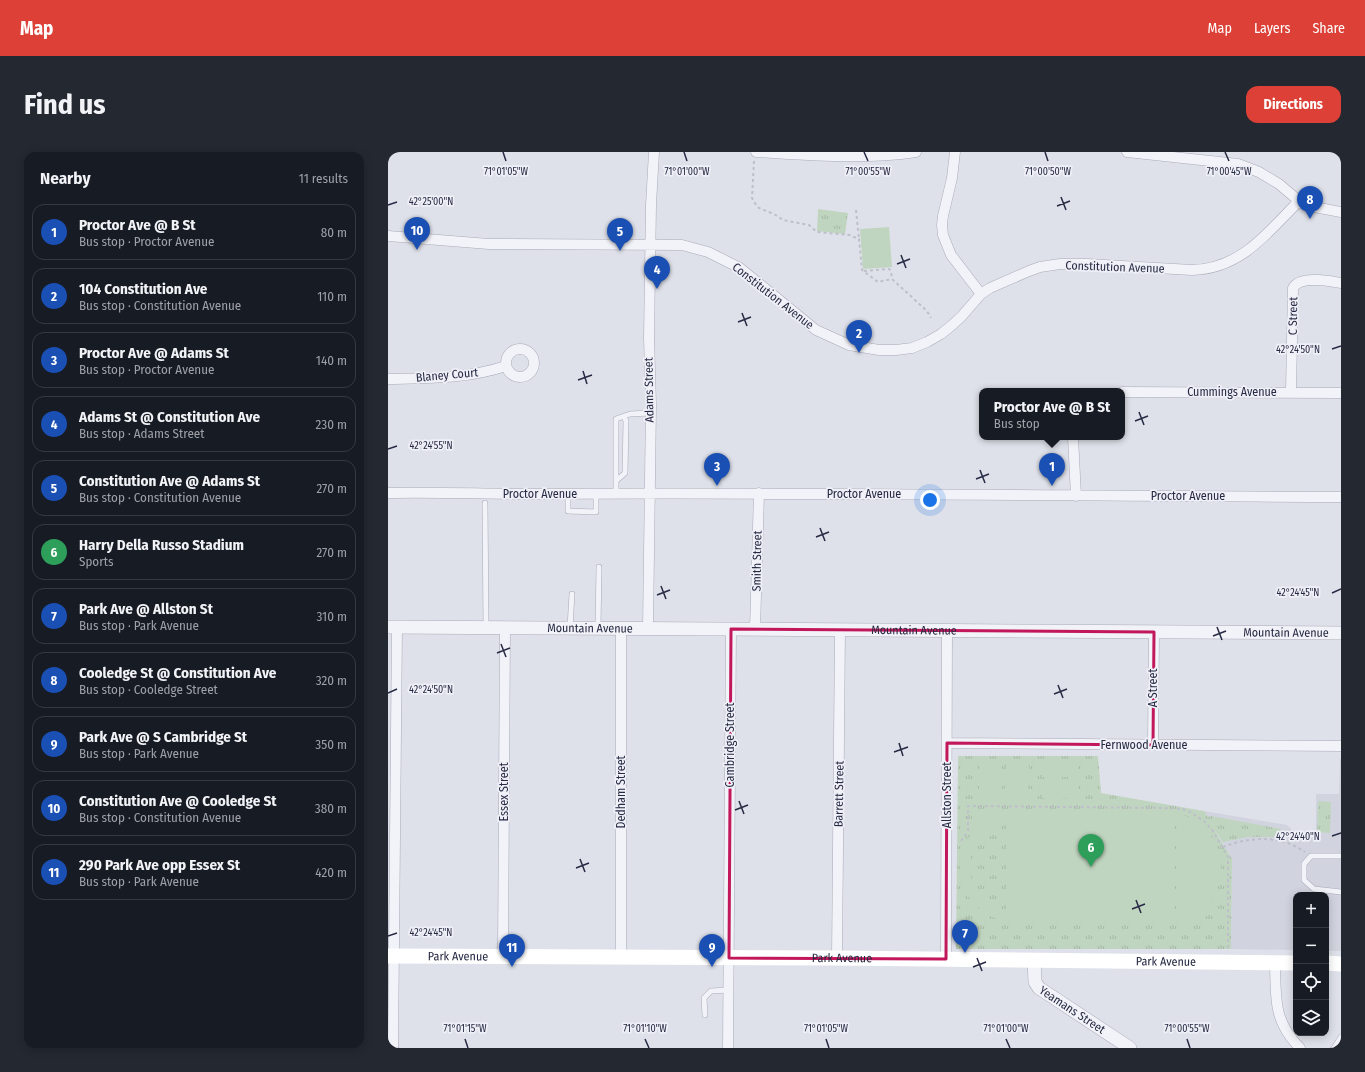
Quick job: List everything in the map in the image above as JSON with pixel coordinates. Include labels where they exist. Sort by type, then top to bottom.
[{"type":"main road","name":"Park Avenue","points":[[391,956],[620,956],[1293,963]]},
{"type":"main road","points":[[1329,964],[1341,964]]},
{"type":"street","name":"Adams Street","points":[[648,628],[650,246],[654,152]]},
{"type":"street","points":[[755,155],[833,157],[886,155],[915,152]]},
{"type":"street","points":[[955,152],[952,178],[943,216],[943,235],[951,256],[981,294]]},
{"type":"street","points":[[1127,152],[1238,164],[1259,172],[1278,184],[1299,201],[1309,206],[1341,212]]},
{"type":"street","name":"Constitution Avenue","points":[[388,236],[489,244],[682,246],[708,252],[740,268],[816,330],[850,345],[864,348],[896,350],[912,348],[941,334],[961,317],[981,294],[990,288],[1029,271],[1060,264],[1087,264],[1192,270],[1204,270],[1219,266],[1232,261],[1248,250],[1266,235],[1299,201]]},
{"type":"street","name":"C Street","points":[[1291,392],[1293,288],[1295,284],[1306,280],[1332,281],[1341,283]]},
{"type":"street","name":"Blaney Court","points":[[388,379],[469,376],[506,366]]},
{"type":"street","name":"Cummings Avenue","points":[[1125,392],[1341,393]]},
{"type":"street","points":[[1073,440],[1076,496]]},
{"type":"street","name":"Proctor Avenue","points":[[388,493],[759,493],[1341,497]]},
{"type":"street","name":"Smith Street","points":[[755,629],[759,493]]},
{"type":"street","points":[[393,627],[391,956],[394,1048]]},
{"type":"street","name":"Mountain Avenue","points":[[393,627],[1341,633]]},
{"type":"street","name":"Essex Street","points":[[503,956],[506,628]]},
{"type":"street","name":"Dedham Street","points":[[620,956],[621,628]]},
{"type":"street","name":"Cambridge Street","points":[[728,1048],[731,629]]},
{"type":"street","name":"Barrett Street","points":[[837,958],[840,630]]},
{"type":"street","name":"Allston Street","points":[[946,959],[947,630]]},
{"type":"street","name":"A Street","points":[[1153,745],[1154,632]]},
{"type":"street","name":"Fernwood Avenue","points":[[947,743],[1341,746]]},
{"type":"street","name":"Yeamans Street","points":[[1034,960],[1035,982],[1039,988],[1130,1048]]},
{"type":"street","points":[[1275,963],[1276,1002],[1278,1015],[1287,1033],[1300,1048]]},
{"type":"lane","points":[[616,494],[616,419],[630,414],[650,413]]},
{"type":"lane","points":[[616,481],[625,473],[626,421],[624,416]]},
{"type":"lane","points":[[568,494],[568,511],[596,512],[596,494]]},
{"type":"lane","points":[[485,503],[486,628]]},
{"type":"lane","points":[[598,628],[599,567]]},
{"type":"lane","points":[[570,628],[572,594]]},
{"type":"lane","points":[[1341,856],[1312,856],[1304,864],[1304,880],[1314,889],[1341,892]]},
{"type":"lane","points":[[705,1015],[704,998],[711,991],[729,990]]},
{"type":"lane","points":[[1334,1048],[1341,1037]]},
{"type":"path","points":[[755,155],[752,194],[754,202],[759,208],[774,214],[783,220],[809,225],[817,232],[849,235],[859,240]]},
{"type":"path","points":[[856,210],[861,267],[878,282],[892,279]]},
{"type":"path","points":[[864,271],[889,269],[891,271],[892,279],[927,311],[932,318]]},
{"type":"path","points":[[961,841],[968,831],[968,806],[1162,808],[1183,809],[1192,813],[1204,821],[1213,831],[1228,857],[1228,962]]},
{"type":"path","points":[[1223,847],[1233,843],[1246,841],[1270,840],[1288,843],[1312,856]]},
{"type":"highlighted area","points":[[731,629],[1154,632],[1153,745],[947,743],[946,959],[729,958]]},
{"type":"shaded area","points":[[1341,759],[1341,951],[1329,951],[1329,892],[1293,892],[1293,950],[1231,949],[1232,859],[1204,811],[1287,825],[1304,842],[1316,834],[1316,794],[1339,794]]},
{"type":"green space","points":[[818,209],[848,213],[845,234],[817,231]]},
{"type":"green space","points":[[889,227],[892,267],[863,269],[860,229]]},
{"type":"green space","points":[[958,756],[1098,756],[1101,793],[1204,811],[1208,817],[1211,816],[1281,829],[1277,837],[1248,837],[1223,842],[1214,829],[1232,859],[1231,949],[956,949]]},
{"type":"green space","points":[[979,759],[1002,760],[1001,800],[979,799]]},
{"type":"green space","points":[[1006,759],[1029,760],[1028,800],[1005,800]]},
{"type":"green space","points":[[1042,761],[1078,761],[1078,777],[1042,777]]},
{"type":"green space","points":[[1042,782],[1078,783],[1078,799],[1042,798]]},
{"type":"green space","points":[[1318,801],[1331,802],[1330,833],[1317,832]]},
{"type":"green space","points":[[972,810],[1165,811],[1188,817],[1205,829],[1216,846],[1221,864],[1219,883],[1210,901],[1195,915],[1173,924],[1016,923],[996,919],[981,910],[969,897],[962,883],[960,867],[963,850],[971,834],[985,820],[972,819]],"holes":[[[1017,820],[1165,821],[1177,823],[1176,913],[1164,915],[1016,913],[996,908],[981,897],[973,883],[970,866],[973,850],[982,836],[997,825]]]},
{"type":"green space","points":[[1007,823],[1175,823],[1175,912],[1006,911]]},
{"type":"place","name":"Cooledge St @ Constitution Ave","points":[[1310,219]]},
{"type":"place","name":"Constitution Ave @ Cooledge St","points":[[417,250]]},
{"type":"place","name":"Constitution Ave @ Adams St","points":[[620,251]]},
{"type":"place","name":"Adams St @ Constitution Ave","points":[[657,289]]},
{"type":"place","name":"104 Constitution Ave","points":[[859,353]]},
{"type":"place","name":"Proctor Ave @ Adams St","points":[[717,486]]},
{"type":"place","name":"Proctor Ave @ B St","points":[[1052,486]]},
{"type":"place","name":"Harry Della Russo Stadium","points":[[1091,867]]},
{"type":"place","name":"Park Ave @ Allston St","points":[[965,953]]},
{"type":"place","name":"290 Park Ave opp Essex St","points":[[512,967]]},
{"type":"place","name":"Park Ave @ S Cambridge St","points":[[712,967]]}]
